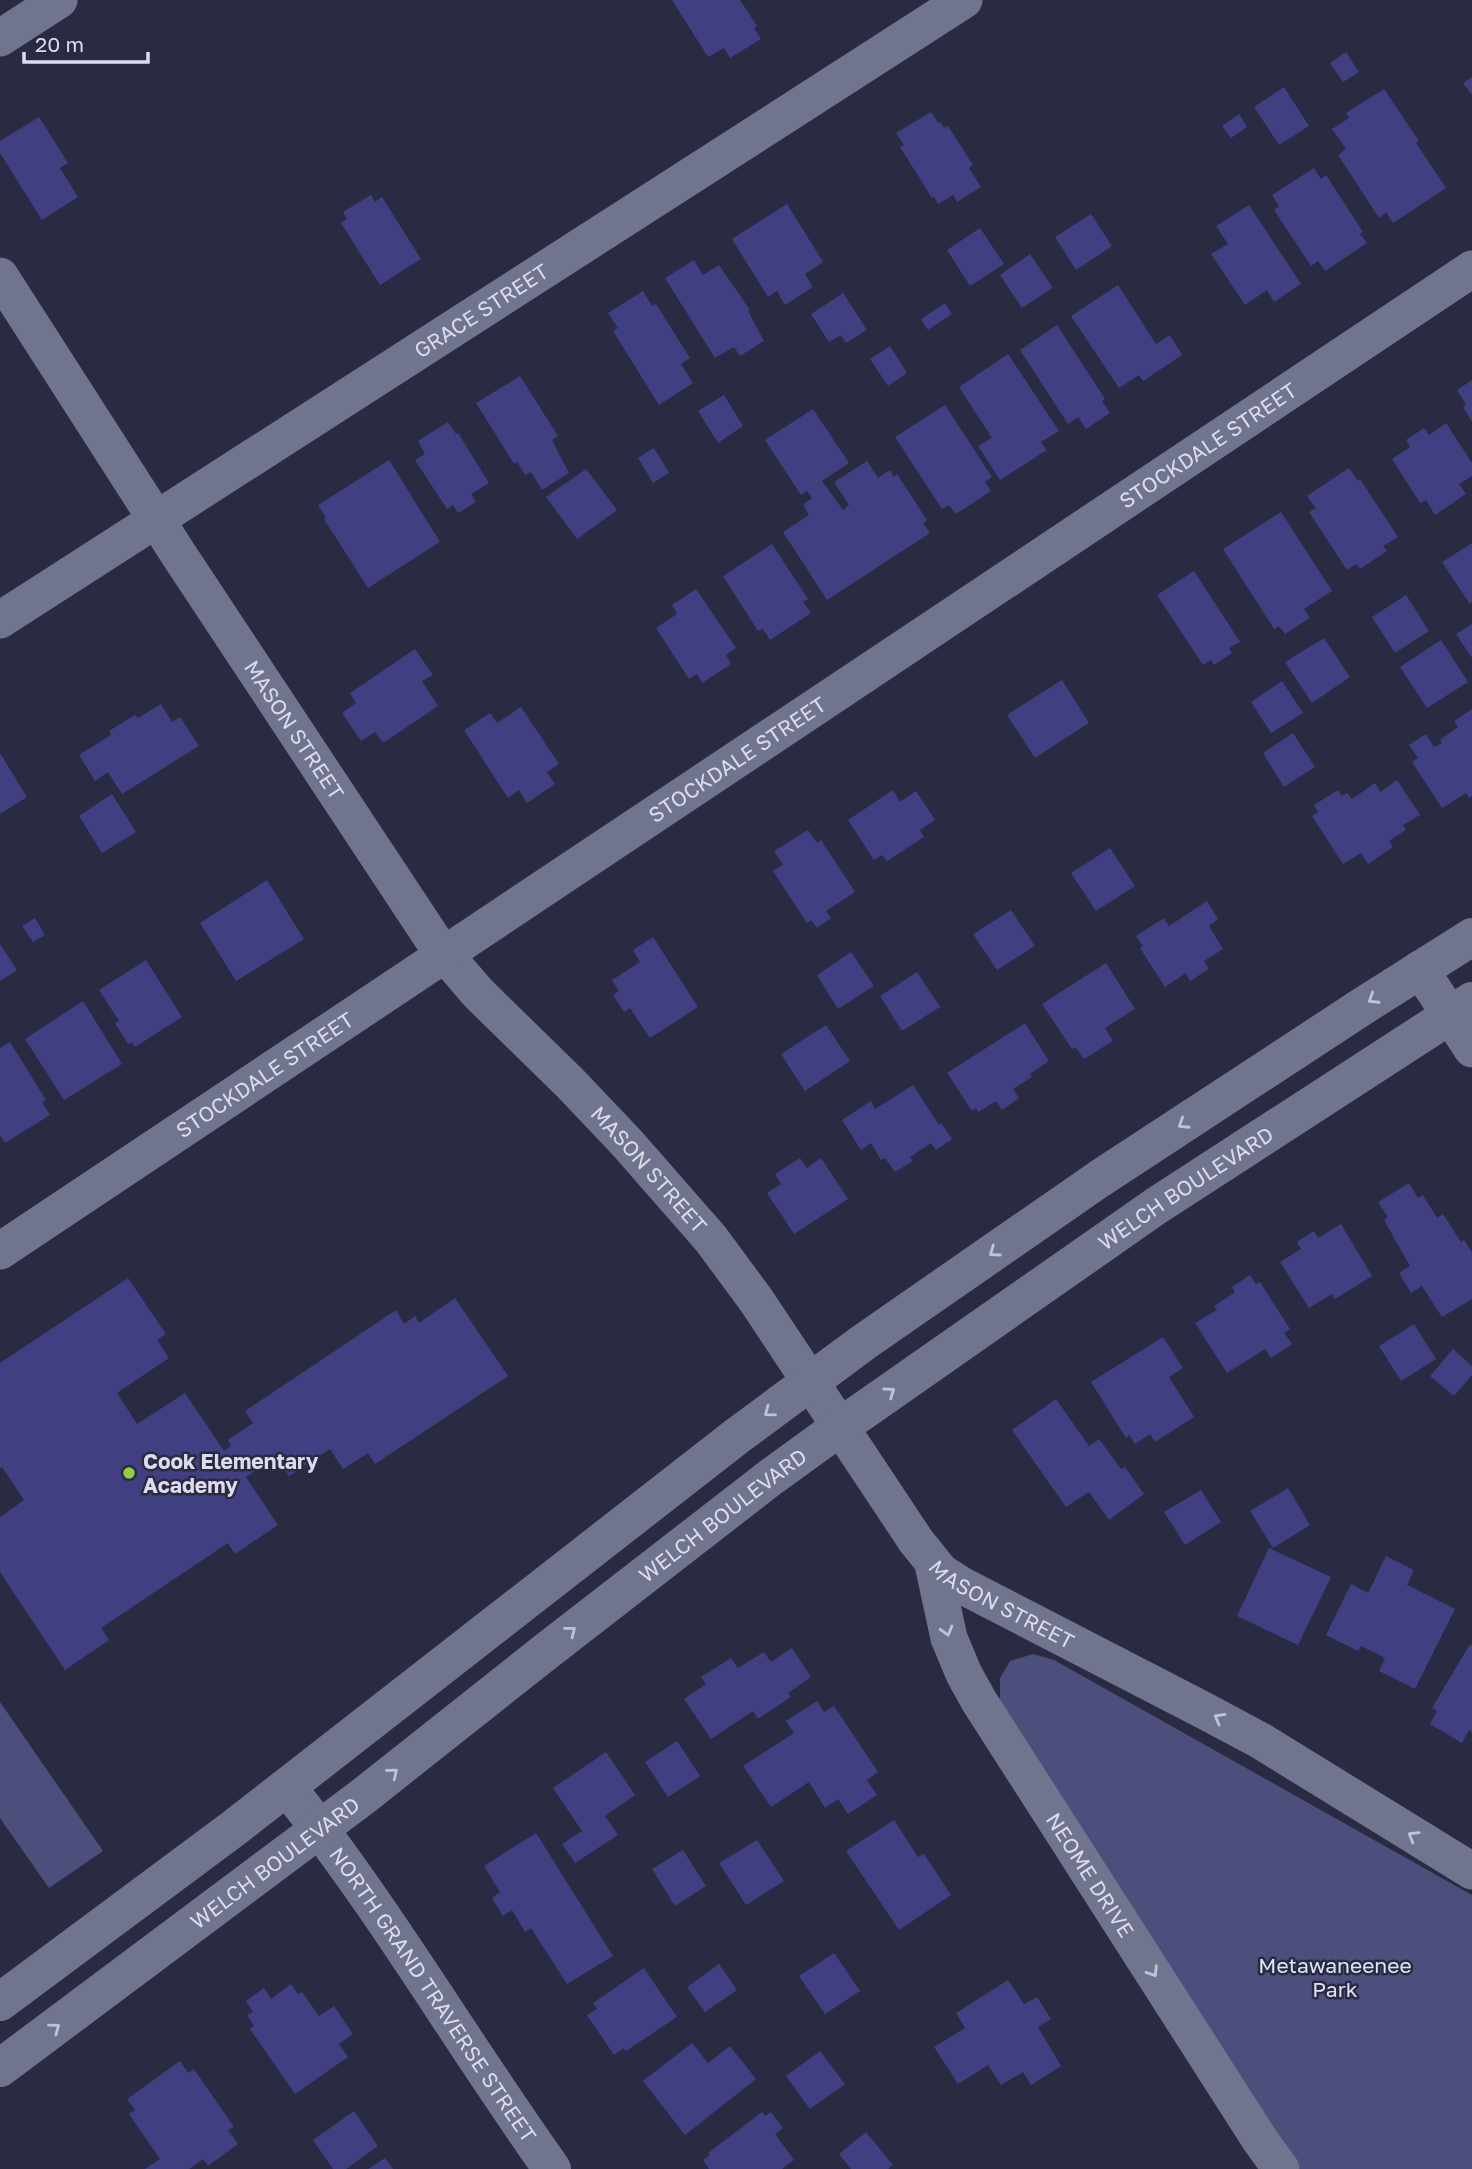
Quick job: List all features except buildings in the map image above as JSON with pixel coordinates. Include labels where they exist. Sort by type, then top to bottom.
[{"type":"main road","points":[[0,2002],[287,1787],[810,1381],[1099,1179],[1472,937]]},
{"type":"main road","name":"WELCH BOULEVARD","points":[[0,2068],[378,1784],[771,1477],[1156,1206],[1461,1008]]},
{"type":"main road","name":"NORTH GRAND TRAVERSE STREET","points":[[287,1787],[353,1874],[552,2169]]},
{"type":"street","points":[[0,38],[59,0]]},
{"type":"street","name":"GRACE STREET","points":[[0,621],[964,0]]},
{"type":"street","name":"STOCKDALE STREET","points":[[0,1251],[1472,269]]},
{"type":"street","name":"MASON STREET","points":[[0,276],[444,954],[478,993],[598,1112],[674,1195],[734,1268],[933,1564],[963,1586],[1261,1741],[1472,1871]]},
{"type":"street","points":[[1420,969],[1461,1008],[1472,1049]]},
{"type":"street","name":"NEOME DRIVE","points":[[933,1564],[949,1638],[979,1701],[1281,2169]]},
{"type":"green space","name":"Metawaneenee Park","points":[[1033,1654],[1054,1660],[1472,1895],[1472,2169],[1300,2169],[1279,2144],[1000,1701],[1000,1678],[1010,1661]]},
{"type":"green space","points":[[0,1702],[103,1851],[49,1888],[0,1818]]},
{"type":"place","name":"Cook Elementary Academy","points":[[129,1473]]}]
